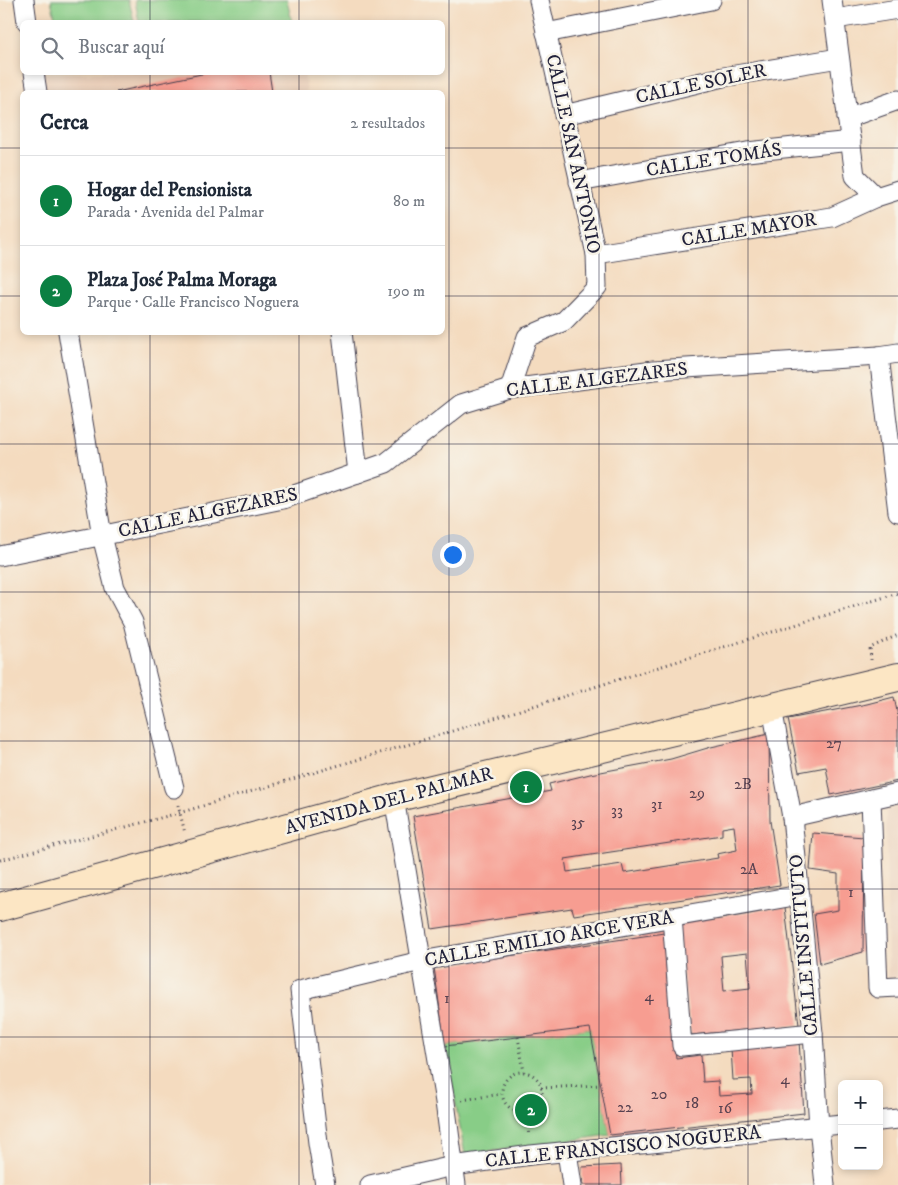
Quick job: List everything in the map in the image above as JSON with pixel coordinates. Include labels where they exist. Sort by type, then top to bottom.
[{"type":"main road","name":"AVENIDA DEL PALMAR","points":[[0,907],[394,798],[886,680]]},
{"type":"street","points":[[24,0],[27,20]]},
{"type":"street","name":"CALLE SAN ANTONIO","points":[[510,389],[527,337],[564,321],[596,287],[596,254],[539,0]]},
{"type":"street","points":[[546,33],[711,0]]},
{"type":"street","points":[[832,0],[855,176],[876,197]]},
{"type":"street","points":[[835,19],[898,9]]},
{"type":"street","name":"CALLE SOLER","points":[[564,115],[723,76],[839,58]]},
{"type":"street","points":[[34,75],[36,90]]},
{"type":"street","points":[[847,118],[898,100]]},
{"type":"street","name":"CALLE TOMÁS","points":[[579,182],[747,152],[850,141]]},
{"type":"street","name":"CALLE MAYOR","points":[[596,254],[832,217],[876,197],[898,190]]},
{"type":"street","points":[[68,335],[102,536],[115,588],[133,622],[174,788]]},
{"type":"street","points":[[342,335],[358,473]]},
{"type":"street","name":"CALLE ALGEZARES","points":[[0,556],[283,499],[386,463],[461,404],[510,389],[654,370],[879,356],[898,353]]},
{"type":"street","points":[[879,356],[896,476],[898,512]]},
{"type":"street","name":"CALLE INSTITUTO","points":[[772,708],[792,817],[813,1033],[825,1185]]},
{"type":"street","points":[[792,817],[898,793]]},
{"type":"street","points":[[394,798],[413,900],[421,961],[445,1102],[456,1185]]},
{"type":"street","points":[[872,799],[878,988],[898,987]]},
{"type":"street","name":"CALLE EMILIO ARCE VERA","points":[[325,1185],[318,1143],[300,990],[421,961],[800,895]]},
{"type":"street","points":[[672,917],[682,1046],[813,1033]]},
{"type":"street","points":[[883,1121],[898,1119]]},
{"type":"street","name":"CALLE FRANCISCO NOGUERA","points":[[370,1185],[453,1166],[531,1155],[838,1125]]},
{"type":"street","points":[[567,1152],[572,1185]]},
{"type":"path","points":[[0,860],[179,813],[420,742],[898,593]]},
{"type":"path","points":[[886,680],[870,648],[898,635]]},
{"type":"path","points":[[174,788],[191,854]]},
{"type":"path","points":[[518,1037],[524,1072]]},
{"type":"path","points":[[524,1072],[535,1077],[541,1088],[540,1100],[537,1106],[526,1112],[512,1110],[503,1100],[501,1094],[505,1080],[510,1076],[524,1072]]},
{"type":"path","points":[[541,1088],[601,1084]]},
{"type":"path","points":[[445,1102],[501,1094]]},
{"type":"path","points":[[526,1112],[531,1155]]},
{"type":"shaded area","points":[[36,75],[304,75],[307,90],[39,90]]},
{"type":"shaded area","points":[[898,807],[898,977],[888,978],[886,810]]},
{"type":"green space","points":[[51,0],[129,0],[134,20],[56,20]]},
{"type":"green space","points":[[135,0],[287,0],[292,20],[139,20]]},
{"type":"green space","points":[[590,1028],[610,1135],[465,1155],[445,1046]]},
{"type":"building","points":[[197,75],[269,75],[272,90],[126,90]]},
{"type":"building","points":[[894,697],[898,716],[898,781],[831,795],[826,767],[799,772],[788,719]]},
{"type":"building","points":[[769,734],[770,821],[780,885],[574,915],[572,908],[432,929],[413,816],[551,791],[549,784],[590,774],[671,759],[711,747]],"holes":[[[734,826],[737,850],[717,854],[718,858],[624,873],[622,864],[567,872],[565,859],[722,835],[722,828]]]},
{"type":"building","points":[[813,833],[864,837],[863,952],[820,964],[814,914],[838,910],[838,874],[810,870]]},
{"type":"building","points":[[785,907],[799,1025],[691,1035],[676,921]],"holes":[[[747,953],[750,988],[724,991],[721,956]]]},
{"type":"building","points":[[664,933],[676,1058],[701,1055],[703,1082],[718,1081],[719,1096],[752,1094],[751,1079],[733,1080],[731,1049],[799,1041],[804,1113],[610,1135],[590,1028],[445,1046],[434,967]]},
{"type":"building","points":[[621,1165],[622,1185],[583,1185],[582,1167]]},
{"type":"place","name":"Hogar del Pensionista","points":[[526,787]]},
{"type":"place","name":"Plaza José Palma Moraga","points":[[531,1110]]}]
